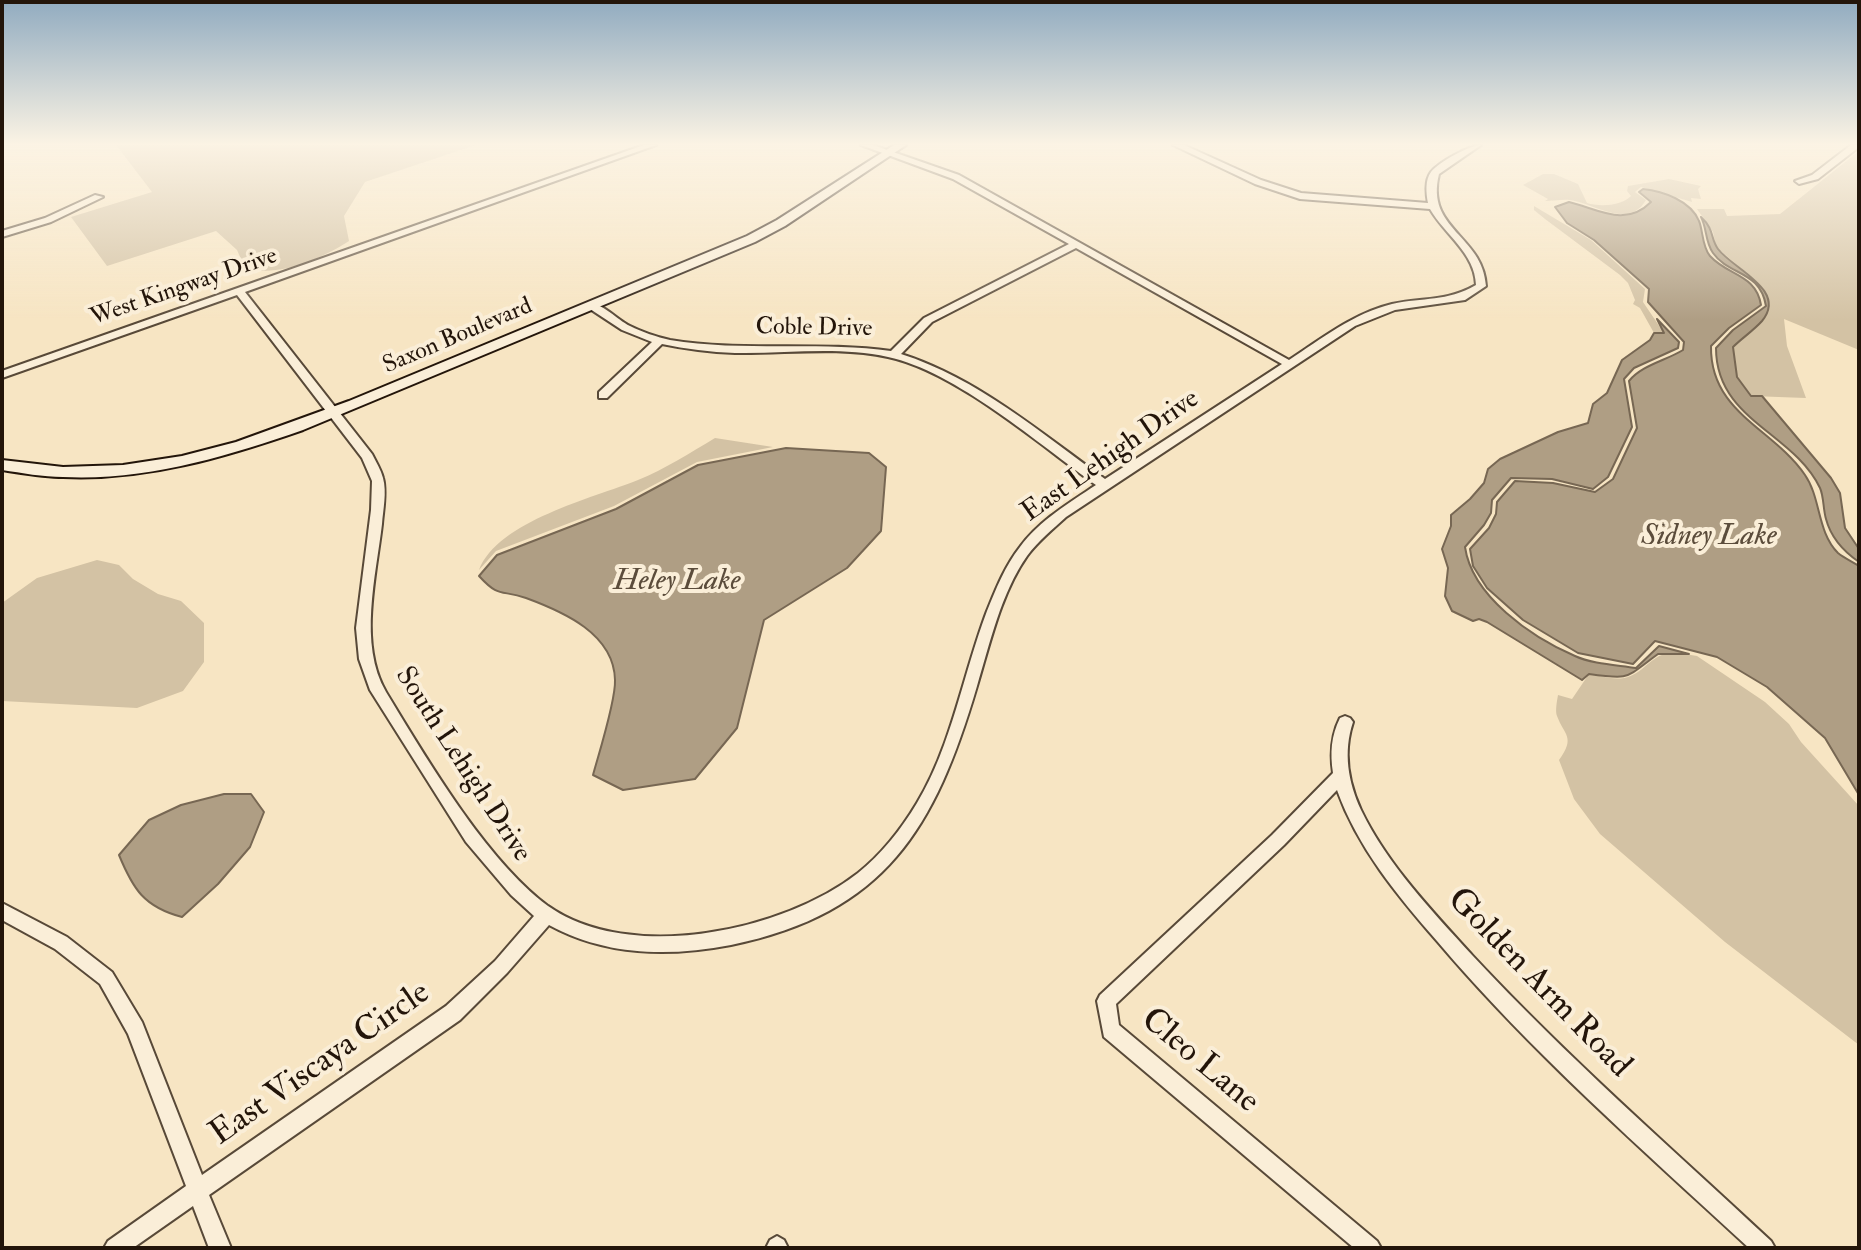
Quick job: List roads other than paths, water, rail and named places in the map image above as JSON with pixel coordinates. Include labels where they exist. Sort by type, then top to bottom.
[{"type":"main road","name":"Saxon Boulevard","points":[[2,465],[69,474],[154,467],[233,450],[335,412],[754,237],[811,203]]},
{"type":"street","points":[[2,234],[48,220],[84,203]]},
{"type":"street","name":"West Kingway Drive","points":[[2,375],[485,203]]},
{"type":"street","points":[[1002,203],[1289,364]]},
{"type":"street","points":[[1397,203],[1432,206]]},
{"type":"street","name":"East Lehigh Drive","points":[[546,915],[586,933],[639,943],[694,945],[749,933],[806,913],[861,881],[910,826],[935,785],[990,621],[1007,579],[1029,544],[1061,514],[1103,484],[1370,314],[1413,303],[1461,298],[1481,286],[1482,276],[1476,264],[1432,206]]},
{"type":"street","points":[[894,354],[928,320],[1075,245]]},
{"type":"street","name":"South Lehigh Drive","points":[[238,290],[368,457],[378,481],[363,628],[366,659],[377,690],[488,858],[510,886],[546,915]]},
{"type":"street","name":"Coble Drive","points":[[591,305],[611,322],[659,341],[713,350],[834,347],[894,354],[960,384],[1103,484]]},
{"type":"street","points":[[603,395],[659,341]]},
{"type":"street","name":"Golden Arm Road","points":[[1345,722],[1338,739],[1341,775],[1361,826],[1422,912],[1491,990],[1764,1248]]},
{"type":"street","name":"Cleo Lane","points":[[1341,775],[1278,840],[1106,1001],[1111,1030],[1370,1248]]},
{"type":"street","points":[[2,911],[61,943],[106,978],[135,1029],[220,1248]]},
{"type":"street","name":"East Viscaya Circle","points":[[115,1248],[453,1013],[501,967],[546,915]]},
{"type":"water","name":"Sidney Lake","points":[[1574,203],[1621,215],[1641,210],[1649,203],[1683,203],[1690,208],[1699,221],[1710,256],[1747,281],[1758,295],[1761,305],[1729,328],[1711,346],[1713,369],[1732,404],[1777,444],[1805,475],[1831,545],[1859,566],[1859,795],[1825,738],[1767,687],[1717,657],[1655,641],[1633,664],[1578,653],[1523,620],[1487,588],[1473,566],[1470,549],[1489,528],[1496,514],[1497,502],[1515,481],[1553,483],[1595,492],[1613,479],[1637,428],[1629,381],[1647,367],[1683,350],[1684,342],[1648,302],[1649,289],[1594,240],[1567,223],[1555,207]]},
{"type":"water","points":[[1701,217],[1718,249],[1755,281],[1768,299],[1768,310],[1762,321],[1733,347],[1737,377],[1751,396],[1762,396],[1831,478],[1840,493],[1845,528],[1859,549],[1859,562],[1834,538],[1826,519],[1820,488],[1808,469],[1742,409],[1728,392],[1719,372],[1716,348],[1733,330],[1766,306],[1763,294],[1751,279],[1727,266],[1713,253]]},
{"type":"water","points":[[1657,319],[1679,342],[1678,348],[1634,368],[1624,379],[1632,427],[1608,477],[1593,489],[1552,479],[1511,478],[1492,500],[1491,513],[1484,525],[1465,547],[1470,565],[1491,598],[1523,626],[1558,648],[1589,661],[1636,668],[1659,646],[1689,654],[1658,654],[1627,675],[1589,674],[1582,680],[1487,622],[1479,619],[1473,621],[1452,611],[1445,596],[1448,568],[1442,549],[1451,526],[1451,515],[1484,483],[1488,469],[1500,459],[1558,432],[1588,423],[1593,404],[1607,393],[1622,360],[1650,340],[1654,333],[1664,333]]},
{"type":"water","name":"Heley Lake","points":[[786,448],[869,453],[886,467],[881,531],[847,568],[764,620],[737,728],[695,779],[623,790],[593,775],[615,689],[612,664],[606,650],[571,618],[526,598],[497,591],[479,576],[497,555],[616,509],[698,465]]},
{"type":"water","points":[[224,794],[251,794],[264,812],[250,847],[218,884],[182,917],[158,908],[135,887],[119,855],[149,820],[181,805]]}]
